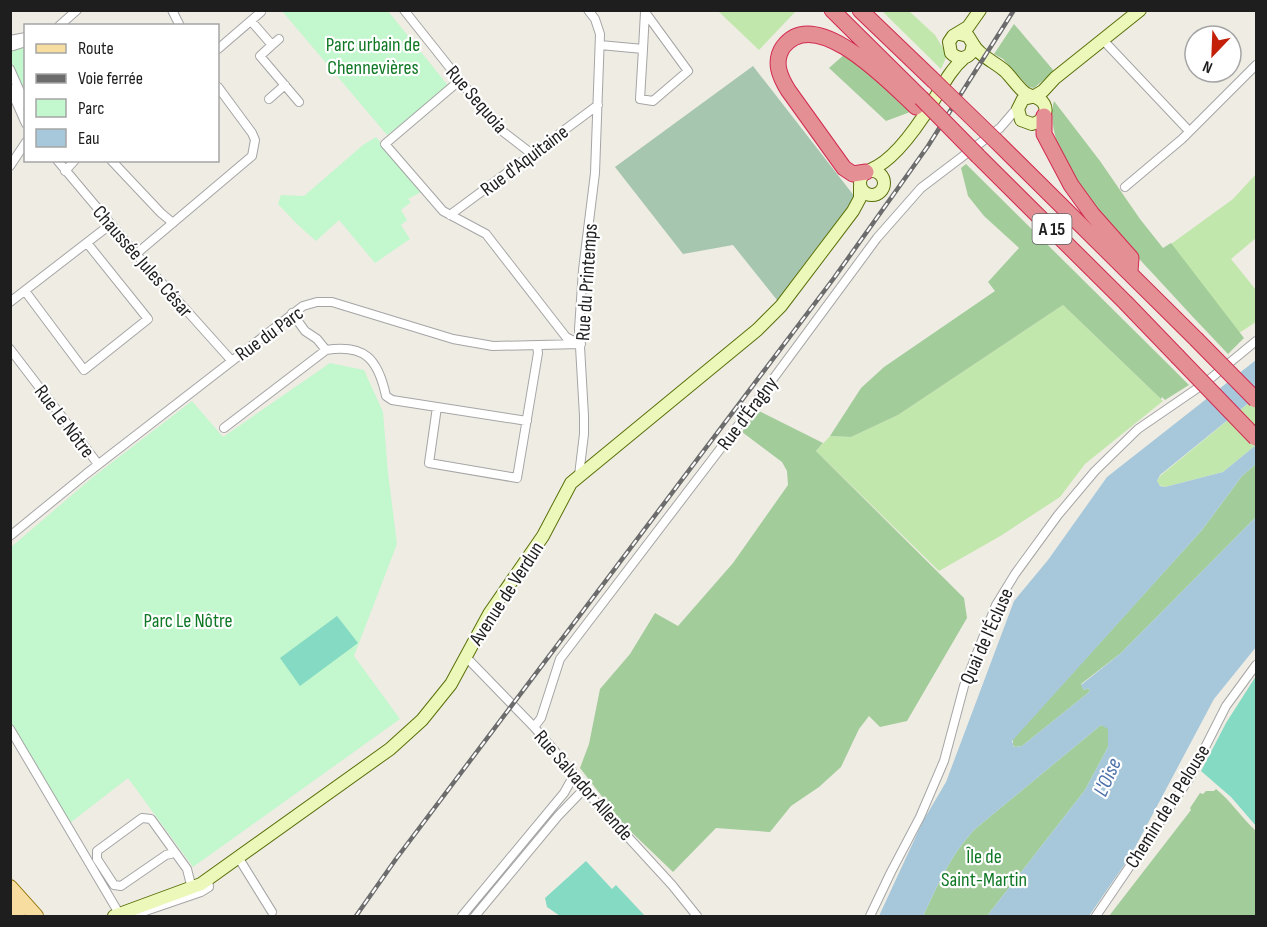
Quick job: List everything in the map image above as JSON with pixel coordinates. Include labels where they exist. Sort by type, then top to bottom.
[{"type":"highway","name":"A 15","points":[[832,10],[919,102],[936,113],[1257,438]]},
{"type":"highway","name":"A 15","points":[[860,10],[998,135],[1257,400]]},
{"type":"highway","points":[[873,10],[898,46]]},
{"type":"highway","points":[[865,176],[853,174],[844,168],[788,90],[781,79],[778,66],[783,48],[792,39],[805,35],[818,35],[836,41],[919,102]]},
{"type":"highway","points":[[1045,114],[1044,134],[1061,168],[1092,214],[1131,258],[1130,271]]},
{"type":"main road","points":[[865,176],[899,147],[930,105],[938,82],[950,60],[951,38],[969,26],[980,10]]},
{"type":"main road","points":[[938,82],[972,52],[975,33],[986,10]]},
{"type":"main road","points":[[1018,107],[1023,99],[1033,97],[1043,91],[1052,81],[1140,10]]},
{"type":"main road","points":[[960,34],[968,36],[977,51],[993,62],[1024,92],[1043,103],[1045,114]]},
{"type":"main road","points":[[949,50],[955,57],[981,61],[996,71],[1014,93],[1020,118],[1030,124],[1039,122],[1045,114],[1052,92],[1066,70]]},
{"type":"main road","points":[[884,184],[899,147]]},
{"type":"main road","points":[[865,176],[879,173],[884,184]]},
{"type":"main road","points":[[865,176],[866,194],[875,194]]},
{"type":"main road","name":"Avenue de Verdun","points":[[122,916],[192,889],[208,879],[390,749],[410,732],[442,696],[489,614],[543,536],[570,485],[579,475],[757,330],[781,306],[853,211],[860,198],[865,176]]},
{"type":"main road","name":"Avenue de Verdun","points":[[853,211],[881,190],[884,184]]},
{"type":"main road","points":[[10,887],[36,916]]},
{"type":"street","points":[[61,24],[77,10]]},
{"type":"street","points":[[172,10],[179,24]]},
{"type":"street","name":"Rue Sequoia","points":[[404,10],[497,127],[532,154]]},
{"type":"street","name":"Rue du Printemps","points":[[579,475],[584,425],[579,317],[595,173],[600,45],[596,19],[588,10]]},
{"type":"street","points":[[219,48],[261,12]]},
{"type":"street","points":[[645,12],[688,71],[652,101],[640,99],[643,49],[645,12]]},
{"type":"street","points":[[251,21],[275,42],[260,56],[299,102]]},
{"type":"street","points":[[1103,40],[1189,130]]},
{"type":"street","points":[[600,45],[643,49]]},
{"type":"street","points":[[1125,187],[1182,139],[1257,64]]},
{"type":"street","points":[[10,69],[24,117]]},
{"type":"street","points":[[459,81],[385,144],[443,211],[486,234],[566,338],[581,344]]},
{"type":"street","points":[[269,99],[285,85]]},
{"type":"street","points":[[10,88],[19,101]]},
{"type":"street","points":[[136,254],[252,156],[255,140],[252,133],[219,88]]},
{"type":"street","name":"Rue d'Aquitaine","points":[[450,215],[598,105]]},
{"type":"street","name":"Rue d'Éragny","points":[[998,135],[1018,107]]},
{"type":"street","name":"Rue d'Éragny","points":[[534,727],[541,718],[558,664],[566,651],[888,225],[921,188],[1015,124],[1030,124]]},
{"type":"street","points":[[10,166],[24,145]]},
{"type":"street","name":"Chaussée Jules César","points":[[58,162],[136,254],[231,360]]},
{"type":"street","points":[[64,171],[73,162]]},
{"type":"street","points":[[113,162],[173,223]]},
{"type":"street","points":[[10,302],[111,224]]},
{"type":"street","points":[[25,291],[84,370],[148,319],[87,243]]},
{"type":"street","name":"Rue du Parc","points":[[10,536],[231,360],[292,313],[308,304],[332,302],[453,339],[493,346],[581,344]]},
{"type":"street","points":[[292,313],[305,331],[317,339],[326,350]]},
{"type":"street","name":"Quai de l'Écluse","points":[[870,916],[920,817],[944,761],[964,686],[1003,591],[1058,515],[1095,471],[1138,429],[1205,383],[1257,341]]},
{"type":"street","points":[[437,406],[429,463],[517,478],[537,346]]},
{"type":"street","points":[[224,428],[326,350],[343,347],[359,350],[371,359],[379,371],[386,396],[392,400],[527,421]]},
{"type":"street","name":"Rue Le Nôtre","points":[[10,349],[98,464]]},
{"type":"street","name":"Rue Salvador Allende","points":[[466,657],[534,727],[572,771],[573,777],[672,885],[697,916]]},
{"type":"street","name":"Chemin de la Pelouse","points":[[1096,916],[1189,779],[1226,706],[1257,665]]},
{"type":"street","points":[[10,729],[122,916],[201,892],[209,887],[208,879]]},
{"type":"street","points":[[462,916],[564,793],[573,777]]},
{"type":"street","points":[[475,916],[558,816],[584,789]]},
{"type":"street","points":[[558,816],[564,793]]},
{"type":"street","points":[[174,853],[166,855],[121,886],[114,885],[96,859],[97,851],[142,818],[151,819],[187,869],[192,889]]},
{"type":"street","points":[[238,857],[273,915]]},
{"type":"green space","name":"Parc urbain de Chennevières","points":[[282,11],[388,11],[450,88],[387,135]]},
{"type":"green space","points":[[718,11],[796,11],[759,50]]},
{"type":"green space","points":[[882,11],[909,11],[935,35],[947,55],[941,69]]},
{"type":"green space","points":[[1014,24],[1054,71],[1034,88],[1029,87],[1003,59],[994,54]]},
{"type":"green space","points":[[24,45],[24,86],[20,84],[11,60],[13,51]]},
{"type":"green space","points":[[846,53],[913,111],[886,121],[829,68]]},
{"type":"green space","points":[[753,66],[855,197],[777,300],[733,245],[683,254],[615,167]]},
{"type":"green space","points":[[1054,101],[1163,248],[1171,243],[1244,338],[1228,354],[1124,242],[1087,196],[1059,146],[1053,123]]},
{"type":"green space","points":[[376,137],[423,191],[408,199],[411,202],[401,210],[407,220],[401,225],[410,239],[375,263],[339,220],[316,241],[278,204],[281,195],[304,196],[363,145]]},
{"type":"green space","points":[[966,164],[1189,385],[1165,400],[1162,397],[1161,399],[1063,305],[898,415],[851,437],[830,436],[861,388],[884,367],[995,291],[988,282],[1019,248],[984,216],[968,196],[961,168]]},
{"type":"green space","points":[[1256,174],[1256,238],[1231,259],[1256,290],[1256,322],[1239,333],[1171,244],[1233,199]]},
{"type":"green space","points":[[1063,305],[1163,401],[1085,464],[1060,497],[1002,535],[939,571],[816,451],[830,436],[851,437],[898,415]]},
{"type":"green space","name":"Parc Le Nôtre","points":[[330,363],[364,370],[383,412],[397,544],[354,656],[400,719],[193,867],[128,778],[70,823],[11,724],[10,548],[93,477],[192,401],[223,437]]},
{"type":"green space","points":[[1256,397],[1256,445],[1223,472],[1165,487],[1159,485],[1157,481],[1160,476]]},
{"type":"green space","points":[[757,410],[823,443],[816,451],[964,598],[967,618],[907,721],[880,727],[869,716],[859,729],[841,767],[819,787],[791,806],[770,832],[716,828],[673,872],[624,825],[580,768],[589,744],[600,689],[630,654],[655,613],[678,626],[733,563],[788,485],[787,471],[782,462],[742,432]]},
{"type":"green space","points":[[1256,464],[1256,517],[1121,653],[1081,684],[1084,690],[1088,688],[1090,691],[1088,693],[1022,746],[1015,747],[1013,739],[1202,530],[1242,476]]},
{"type":"green space","points":[[337,616],[358,643],[300,686],[280,658]]},
{"type":"green space","points":[[1256,676],[1256,826],[1231,797],[1201,771],[1226,723]]},
{"type":"green space","name":"Île de Saint-Martin","points":[[1101,725],[1107,727],[1109,731],[1108,747],[1085,790],[987,916],[923,916],[952,859],[975,829]]},
{"type":"green space","points":[[1216,789],[1256,831],[1256,916],[1109,916],[1191,810],[1190,808],[1200,793]]},
{"type":"green space","points":[[586,861],[612,889],[616,885],[645,916],[560,916],[547,907],[545,898]]},
{"type":"water","name":"L'Oise","points":[[1256,360],[1256,397],[1160,475],[1157,481],[1160,486],[1165,487],[1223,472],[1256,445],[1256,464],[1242,476],[1202,530],[1012,741],[1014,747],[1022,746],[1088,693],[1090,691],[1088,688],[1084,690],[1081,685],[1121,653],[1256,517],[1256,647],[1214,699],[1131,855],[1089,916],[987,916],[1085,790],[1108,747],[1108,729],[1101,725],[975,829],[952,859],[923,916],[879,916],[923,821],[946,782],[1014,601],[1048,560],[1107,477]]},
{"type":"railway","points":[[356,916],[396,859],[834,278],[928,146],[1014,10]]}]
